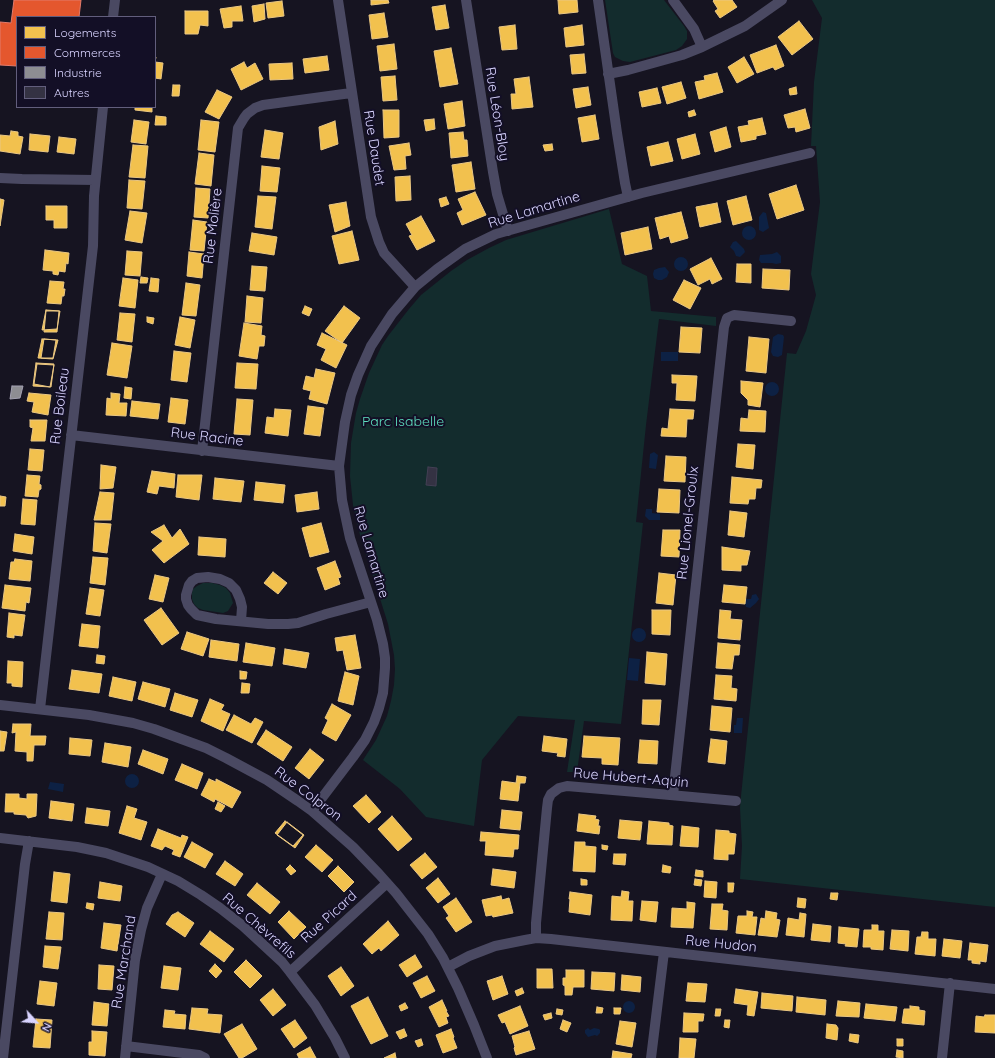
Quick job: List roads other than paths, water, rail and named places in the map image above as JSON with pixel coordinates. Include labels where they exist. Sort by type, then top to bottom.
[{"type":"street","points":[[113,16],[115,0]]},
{"type":"street","name":"Rue Daudet","points":[[338,0],[351,93],[371,217],[375,232],[384,253],[415,286]]},
{"type":"street","name":"Rue Léon-Bloy","points":[[466,0],[493,172],[499,200],[508,230]]},
{"type":"street","points":[[598,0],[608,74],[628,197]]},
{"type":"street","points":[[673,0],[694,29],[702,47]]},
{"type":"street","points":[[608,74],[682,55],[702,47],[744,26],[782,0]]},
{"type":"street","name":"Rue Molière","points":[[202,451],[238,128],[247,114],[263,104],[351,93]]},
{"type":"street","name":"Rue Boileau","points":[[40,709],[93,246],[95,180],[103,108]]},
{"type":"street","name":"Rue Lamartine","points":[[312,810],[360,747],[371,729],[379,708],[384,685],[385,658],[380,630],[346,519],[342,500],[340,466],[347,408],[361,368],[371,346],[384,326],[415,286],[465,249],[496,234],[628,197],[810,153]]},
{"type":"street","points":[[0,178],[95,180]]},
{"type":"street","name":"Rue Lionel-Groulx","points":[[673,795],[724,327],[727,318],[734,315],[791,321]]},
{"type":"street","name":"Rue Racine","points":[[71,435],[340,466]]},
{"type":"street","points":[[241,621],[242,607],[240,599],[236,590],[229,583],[220,579],[208,577],[197,578],[192,581],[189,585],[186,599],[193,612],[202,616],[241,621],[277,624],[298,623],[371,602]]},
{"type":"street","name":"Rue Colpron","points":[[0,705],[89,715],[133,723],[154,729],[226,758],[260,776],[312,810],[353,847],[387,883],[428,934],[448,967],[474,1024],[487,1058]]},
{"type":"street","name":"Rue Hubert-Aquin","points":[[536,938],[536,924],[548,800],[551,794],[559,788],[567,786],[736,801]]},
{"type":"street","name":"Rue Chèvrefils","points":[[0,838],[77,847],[98,851],[133,862],[162,874],[178,881],[201,895],[243,926],[282,962],[322,1017],[345,1058]]},
{"type":"street","points":[[3,1058],[25,864],[29,841]]},
{"type":"street","name":"Rue Marchand","points":[[125,1058],[135,960],[141,930],[147,908],[162,874]]},
{"type":"street","name":"Rue Picard","points":[[290,972],[387,883]]},
{"type":"street","name":"Rue Hudon","points":[[448,967],[469,956],[495,946],[536,938],[995,989]]},
{"type":"street","points":[[651,1058],[664,952]]},
{"type":"street","points":[[942,1058],[950,983]]},
{"type":"street","points":[[126,1046],[198,1055],[205,1058]]},
{"type":"water","points":[[763,212],[766,213],[769,228],[763,232],[759,230],[759,217]]},
{"type":"water","points":[[746,226],[752,226],[756,230],[756,236],[752,240],[746,240],[742,236],[742,230]]},
{"type":"water","points":[[736,241],[745,252],[740,257],[736,256],[730,247],[733,242]]},
{"type":"water","points":[[777,252],[781,256],[781,263],[761,263],[759,260],[760,255]]},
{"type":"water","points":[[681,257],[686,259],[688,264],[686,269],[681,271],[676,269],[674,264],[676,259]]},
{"type":"water","points":[[665,267],[669,272],[667,277],[662,280],[654,278],[654,270]]},
{"type":"water","points":[[778,334],[783,335],[784,337],[782,355],[778,357],[773,356],[771,352],[773,337]]},
{"type":"water","points":[[661,352],[678,352],[678,361],[661,361]]},
{"type":"water","points":[[772,382],[777,384],[779,389],[777,394],[772,396],[767,394],[765,389],[767,384]]},
{"type":"water","points":[[654,452],[658,455],[656,469],[649,468],[650,454]]},
{"type":"water","points":[[646,509],[652,509],[652,513],[660,514],[660,520],[649,520],[645,516]]},
{"type":"water","points":[[756,594],[759,599],[756,603],[750,608],[746,607],[746,599],[751,599],[752,595]]},
{"type":"water","points":[[636,628],[642,628],[646,632],[646,638],[642,642],[636,642],[632,638],[632,632]]},
{"type":"water","points":[[629,658],[640,659],[638,681],[627,680]]},
{"type":"water","points":[[737,718],[743,718],[742,733],[734,733],[734,725],[736,725]]},
{"type":"water","points":[[132,774],[137,776],[139,781],[137,786],[132,788],[127,786],[125,781],[127,776]]},
{"type":"water","points":[[50,782],[64,784],[63,792],[48,789]]},
{"type":"water","points":[[631,1001],[634,1002],[634,1012],[627,1013],[624,1012],[623,1005],[624,1002]]},
{"type":"water","points":[[588,1028],[590,1030],[594,1028],[599,1029],[600,1033],[597,1036],[595,1035],[588,1037],[585,1030]]},
{"type":"park label","name":"Parc Isabelle","points":[[403,422]]}]
